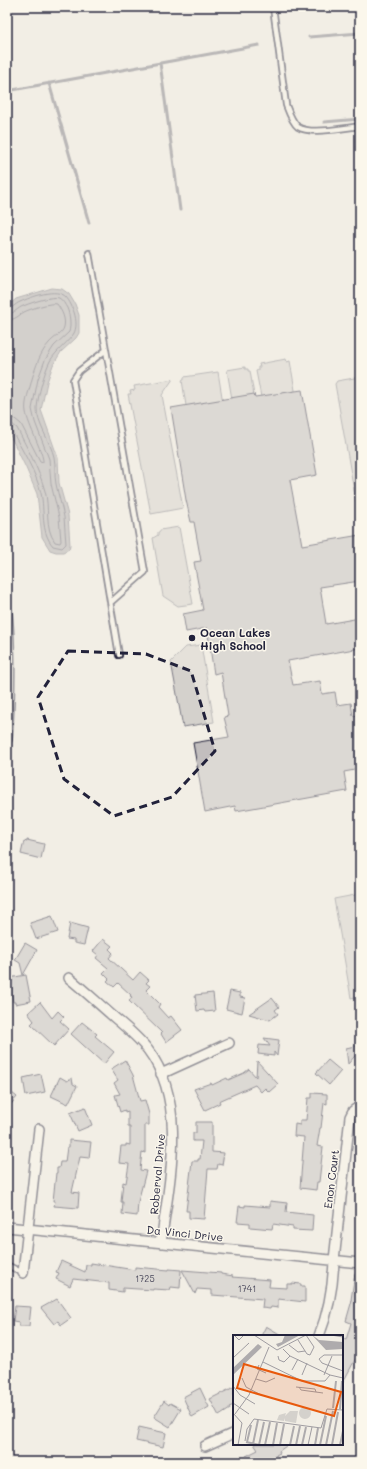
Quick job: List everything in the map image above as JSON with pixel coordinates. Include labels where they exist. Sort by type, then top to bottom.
[{"type":"street","points":[[7,612],[10,655],[7,740]]},
{"type":"street","name":"Roberval Drive","points":[[69,978],[138,1039],[148,1051],[161,1074],[171,1110],[173,1130],[173,1146],[161,1243]]},
{"type":"street","points":[[161,1074],[229,1043]]},
{"type":"street","name":"Enon Court","points":[[319,1335],[329,1306],[333,1283],[334,1260],[350,1118],[353,1111],[360,1106]]},
{"type":"street","points":[[23,1273],[39,1129]]},
{"type":"street","name":"Da Vinci Drive","points":[[7,1227],[360,1263]]},
{"type":"street","points":[[205,1446],[233,1433]]},
{"type":"lane","points":[[273,7],[286,105],[294,122],[298,127],[306,130],[360,126]]},
{"type":"lane","points":[[89,253],[145,572],[111,602]]},
{"type":"lane","points":[[106,350],[79,371],[73,380],[120,655]]},
{"type":"lane","points":[[7,1265],[23,1273]]},
{"type":"highlighted area","points":[[68,651],[146,654],[191,671],[215,751],[172,797],[114,816],[64,779],[38,697]]},
{"type":"shaded area","points":[[286,359],[287,362],[290,361],[296,396],[262,402],[256,371],[258,370],[258,367],[260,367],[259,364]]},
{"type":"shaded area","points":[[245,367],[245,369],[250,371],[255,401],[233,405],[227,370]]},
{"type":"shaded area","points":[[218,372],[223,403],[187,412],[182,380],[184,380],[184,377]]},
{"type":"shaded area","points":[[360,377],[360,503],[358,504],[356,502],[335,384],[337,381]]},
{"type":"shaded area","points":[[173,379],[162,395],[183,508],[151,514],[128,394],[131,394],[130,391],[135,390],[134,386]]},
{"type":"shaded area","points":[[179,527],[193,604],[178,606],[163,596],[153,538],[158,535],[160,530]]},
{"type":"shaded area","points":[[201,645],[214,722],[183,727],[171,662],[186,647]]},
{"type":"shaded area","points":[[360,894],[360,996],[351,998],[334,899]]},
{"type":"water","points":[[52,288],[62,289],[69,294],[79,315],[79,333],[76,338],[61,352],[53,365],[47,382],[41,410],[58,458],[59,483],[68,515],[70,545],[69,549],[63,552],[50,550],[42,537],[37,494],[7,429],[7,307],[16,299]]},
{"type":"building","points":[[302,390],[317,475],[290,480],[302,545],[360,535],[360,581],[320,587],[326,624],[360,618],[360,648],[288,661],[293,685],[320,681],[322,694],[335,692],[337,705],[351,703],[353,716],[360,715],[360,769],[344,772],[347,791],[236,811],[235,806],[205,812],[193,743],[229,737],[224,717],[228,716],[221,672],[214,674],[207,628],[186,632],[183,614],[203,610],[194,562],[201,561],[194,522],[191,522],[186,500],[171,408],[254,394],[255,397]]},
{"type":"building","points":[[27,840],[44,844],[41,859],[21,854],[24,841],[27,842]]},
{"type":"building","points":[[52,916],[58,932],[36,939],[30,923]]},
{"type":"building","points":[[70,923],[88,928],[84,945],[74,943],[74,940],[67,939]]},
{"type":"building","points":[[103,939],[112,946],[109,949],[113,953],[109,958],[133,980],[140,972],[149,980],[146,983],[150,986],[146,990],[160,1004],[158,1007],[168,1018],[171,1016],[182,1030],[166,1042],[161,1034],[162,1033],[129,1001],[132,997],[130,996],[131,995],[118,983],[114,987],[107,981],[109,979],[103,973],[108,968],[96,958],[98,955],[93,951]]},
{"type":"building","points":[[25,943],[37,950],[23,975],[20,963],[15,960]]},
{"type":"building","points":[[26,975],[31,1001],[15,1004],[15,1002],[13,1002],[9,978]]},
{"type":"building","points":[[230,991],[240,993],[240,997],[245,998],[242,1013],[226,1009]]},
{"type":"building","points":[[213,993],[215,1011],[197,1011],[195,995]]},
{"type":"building","points":[[272,998],[279,1007],[275,1010],[278,1014],[270,1020],[249,1014]]},
{"type":"building","points":[[40,1002],[52,1018],[58,1011],[64,1017],[60,1021],[69,1029],[54,1046],[31,1024],[34,1021],[28,1013]]},
{"type":"building","points":[[82,1022],[97,1034],[95,1036],[114,1052],[104,1064],[71,1034]]},
{"type":"building","points":[[264,1038],[279,1040],[277,1056],[274,1052],[274,1056],[258,1054],[259,1045],[270,1046]]},
{"type":"building","points":[[360,1046],[360,1050],[348,1064],[346,1048]]},
{"type":"building","points":[[125,1060],[133,1075],[140,1101],[145,1100],[149,1114],[149,1125],[145,1125],[145,1153],[142,1152],[140,1170],[146,1171],[138,1202],[137,1216],[122,1214],[123,1202],[121,1202],[123,1182],[126,1183],[129,1164],[119,1163],[121,1146],[126,1146],[126,1144],[130,1145],[130,1127],[128,1127],[128,1112],[125,1113],[125,1110],[120,1112],[115,1095],[120,1094],[114,1083],[118,1080],[111,1069]]},
{"type":"building","points":[[328,1060],[341,1071],[329,1085],[316,1073]]},
{"type":"building","points":[[257,1061],[278,1084],[269,1092],[265,1088],[261,1092],[255,1085],[219,1101],[220,1103],[205,1110],[194,1089],[211,1083],[212,1085],[227,1078],[228,1080],[244,1073],[249,1069],[256,1077]]},
{"type":"building","points":[[41,1074],[45,1092],[26,1096],[23,1078]]},
{"type":"building","points":[[60,1077],[67,1081],[72,1078],[73,1084],[77,1086],[68,1104],[51,1096]]},
{"type":"building","points":[[7,1089],[17,1097],[7,1109]]},
{"type":"building","points":[[312,1093],[327,1094],[327,1104],[324,1103],[317,1146],[323,1147],[319,1182],[317,1182],[316,1190],[300,1188],[304,1137],[294,1136],[295,1124],[300,1125],[300,1120],[306,1120],[308,1098],[312,1098]]},
{"type":"building","points":[[85,1107],[92,1125],[78,1131],[70,1113]]},
{"type":"building","points":[[196,1122],[212,1122],[212,1152],[224,1153],[222,1165],[218,1164],[217,1169],[208,1169],[204,1219],[189,1218],[189,1211],[186,1211],[192,1161],[198,1161],[198,1159],[200,1159],[202,1141],[193,1141],[193,1133],[196,1133]]},
{"type":"building","points":[[69,1140],[91,1142],[89,1158],[80,1157],[72,1192],[79,1193],[78,1208],[54,1206],[55,1201],[53,1201],[57,1168],[59,1168],[60,1162],[65,1162],[67,1147],[69,1147]]},
{"type":"building","points":[[270,1201],[287,1203],[286,1212],[313,1215],[312,1231],[293,1230],[293,1227],[273,1224],[272,1229],[250,1227],[250,1223],[237,1222],[239,1206],[270,1207]]},
{"type":"building","points":[[61,1261],[85,1272],[86,1265],[91,1265],[91,1263],[135,1270],[135,1267],[181,1270],[180,1288],[171,1287],[170,1290],[153,1290],[123,1288],[123,1292],[109,1290],[109,1283],[73,1279],[70,1286],[56,1279],[59,1273],[56,1272]]},
{"type":"building","points":[[182,1270],[221,1273],[233,1276],[232,1277],[270,1280],[269,1287],[287,1288],[287,1284],[301,1284],[301,1286],[305,1286],[305,1302],[278,1299],[278,1308],[271,1307],[270,1309],[262,1308],[263,1299],[212,1295],[212,1290],[197,1289],[195,1294]]},
{"type":"building","points":[[355,1273],[360,1273],[360,1360],[356,1358],[343,1382],[343,1338],[346,1340],[351,1323],[346,1321]]},
{"type":"building","points":[[57,1299],[71,1318],[61,1325],[58,1321],[54,1324],[41,1308]]},
{"type":"building","points":[[15,1306],[31,1307],[29,1326],[19,1326],[19,1322],[13,1321]]},
{"type":"building","points":[[266,1326],[281,1335],[262,1335]]},
{"type":"building","points":[[200,1388],[209,1407],[192,1417],[183,1397]]},
{"type":"building","points":[[233,1388],[233,1405],[219,1416],[210,1399]]},
{"type":"building","points":[[164,1401],[169,1405],[170,1403],[181,1409],[170,1427],[154,1417]]},
{"type":"building","points":[[139,1427],[166,1433],[163,1447],[136,1441]]},
{"type":"building","points":[[255,1445],[288,1445],[276,1455],[277,1461],[272,1458],[265,1462],[248,1462],[246,1456],[258,1450]]},
{"type":"waterway","points":[[309,37],[360,33]]},
{"type":"waterway","points":[[7,91],[259,45]]},
{"type":"waterway","points":[[160,63],[180,210]]},
{"type":"waterway","points":[[49,83],[89,223]]},
{"type":"waterway","points":[[324,122],[360,119]]},
{"type":"place","name":"Ocean Lakes High School","points":[[192,638]]}]
